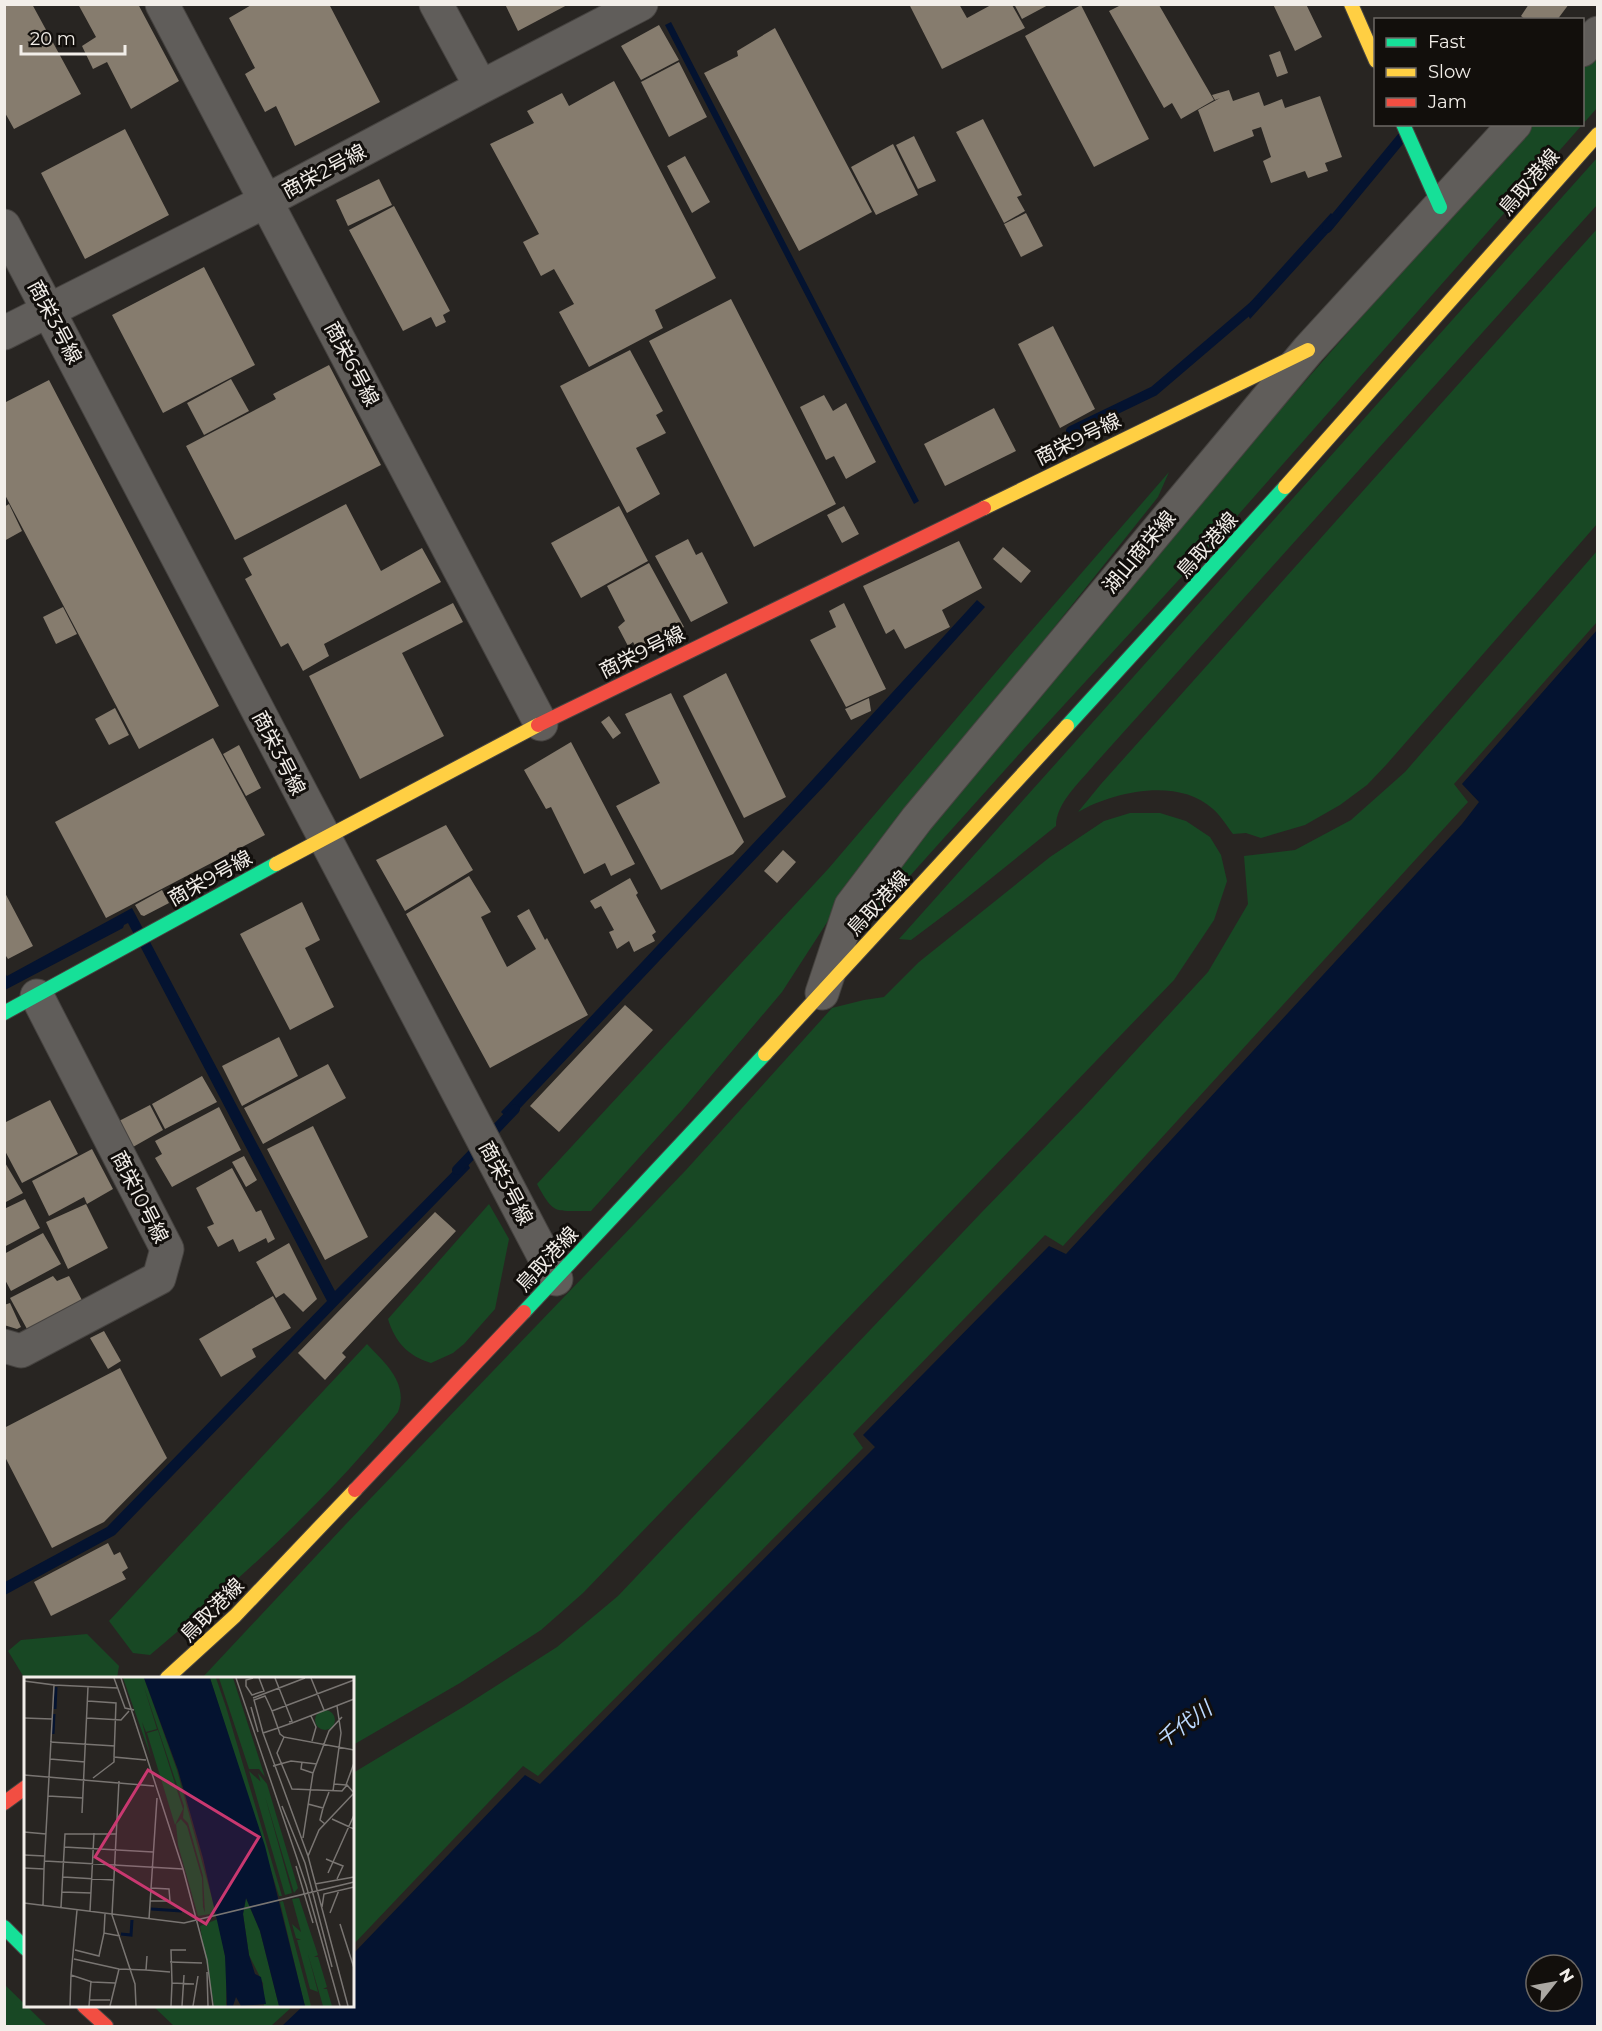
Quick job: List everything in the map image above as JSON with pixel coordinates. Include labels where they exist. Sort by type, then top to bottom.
[{"type":"main road","points":[[1351,4],[1374,56]]},
{"type":"main road","points":[[1404,126],[1440,207]]},
{"type":"main road","name":"鳥取港線","points":[[168,1677],[235,1616],[556,1279],[822,993],[1246,531],[1598,134]]},
{"type":"main road","name":"商栄9号線","points":[[4,1013],[323,838],[541,724],[1308,350]]},
{"type":"main road","points":[[4,1803],[24,1788]]},
{"type":"main road","points":[[4,1927],[24,1946]]},
{"type":"main road","points":[[85,2007],[106,2026]]},
{"type":"street","name":"商栄6号線","points":[[162,4],[541,724]]},
{"type":"street","points":[[436,4],[481,87]]},
{"type":"street","name":"商栄2号線","points":[[4,333],[266,201],[641,4]]},
{"type":"street","points":[[1584,48],[1598,33]]},
{"type":"street","name":"湖山商栄線","points":[[822,993],[851,906],[904,836],[1308,350],[1513,126]]},
{"type":"street","name":"商栄3号線","points":[[4,226],[556,1279]]},
{"type":"street","name":"商栄10号線","points":[[4,1346],[21,1351],[159,1278],[167,1249],[37,996]]},
{"type":"green space","points":[[1597,53],[1597,108],[1584,123],[1584,68]]},
{"type":"green space","points":[[1532,126],[1581,126],[1231,523],[865,926],[870,904],[912,844],[1203,498]]},
{"type":"green space","points":[[1597,158],[1597,205],[1076,786],[1060,809],[1056,826],[911,940],[899,939]]},
{"type":"green space","points":[[1597,229],[1597,524],[1386,765],[1367,785],[1340,805],[1305,825],[1261,838],[1246,833],[1233,834],[1216,812],[1199,799],[1165,790],[1128,793],[1078,812],[1101,784]]},
{"type":"green space","points":[[1169,472],[1158,497],[923,792],[846,893],[782,992],[683,1109],[591,1211],[563,1211],[553,1207],[537,1184],[829,868]]},
{"type":"green space","points":[[1597,551],[1597,622],[1454,784],[1468,802],[1063,1246],[1045,1235],[853,1434],[863,1448],[538,1776],[523,1766],[354,1944],[354,1772],[557,1647],[618,1596],[1083,1108],[1208,972],[1248,904],[1244,856],[1295,850],[1351,820],[1405,772]]},
{"type":"green space","points":[[1130,813],[1160,813],[1186,821],[1210,837],[1221,855],[1227,881],[1214,920],[1174,980],[583,1593],[541,1630],[460,1683],[354,1744],[354,1677],[203,1677],[346,1524],[686,1170],[832,1008],[884,997],[919,962],[1050,857],[1104,821]]},
{"type":"green space","points":[[489,1204],[509,1239],[495,1309],[453,1353],[431,1363],[423,1360],[404,1347],[394,1335],[388,1319]]},
{"type":"green space","points":[[367,1344],[388,1366],[398,1383],[401,1402],[398,1412],[341,1478],[280,1540],[150,1655],[133,1653],[109,1621]]},
{"type":"green space","points":[[87,1634],[119,1666],[117,1677],[24,1677],[8,1651],[21,1640]]},
{"type":"green space","points":[[4,1984],[24,2004],[24,2007],[28,2007],[47,2026],[5,2026]]},
{"type":"green space","points":[[154,2007],[292,2007],[271,2026],[174,2026]]},
{"type":"water","points":[[671,22],[919,501],[914,504],[665,25]]},
{"type":"water","points":[[1331,213],[1339,221],[1250,319],[1245,308]]},
{"type":"water","points":[[977,600],[985,607],[826,784],[509,1120],[501,1112],[781,814]]},
{"type":"water","name":"千代川","points":[[1597,630],[1597,2026],[282,2026],[302,2007],[354,2007],[354,1953],[525,1775],[540,1784],[875,1447],[863,1435],[1049,1246],[1066,1254],[1462,824],[1479,802],[1462,784]]},
{"type":"water","points":[[132,908],[335,1291],[465,1159],[470,1168],[115,1535],[5,1595],[5,1582],[107,1527],[327,1301],[128,923],[123,928],[5,990],[4,972],[7,976]]},
{"type":"building","points":[[4,4],[32,4],[81,94],[14,129],[4,111]]},
{"type":"building","points":[[78,4],[138,4],[179,81],[131,109],[107,62],[93,69],[82,46],[96,37]]},
{"type":"building","points":[[253,4],[329,4],[380,102],[295,146],[276,106],[265,112],[245,74],[255,68],[229,18]]},
{"type":"building","points":[[505,4],[569,4],[518,31]]},
{"type":"building","points":[[909,4],[959,4],[967,18],[991,5],[1012,5],[1025,28],[942,69]]},
{"type":"building","points":[[1014,4],[1050,4],[1022,19]]},
{"type":"building","points":[[1273,4],[1306,4],[1322,37],[1295,51]]},
{"type":"building","points":[[1529,4],[1569,4],[1558,18],[1524,18],[1521,16]]},
{"type":"building","points":[[1081,5],[1149,139],[1094,167],[1025,36]]},
{"type":"building","points":[[1121,5],[1159,5],[1214,100],[1181,119],[1172,103],[1164,108],[1109,11]]},
{"type":"building","points":[[659,25],[679,60],[641,80],[621,46]]},
{"type":"building","points":[[775,28],[872,212],[799,251],[704,73],[738,56],[737,51]]},
{"type":"building","points":[[1280,51],[1288,73],[1277,77],[1269,55]]},
{"type":"building","points":[[679,62],[707,117],[669,137],[641,82]]},
{"type":"building","points":[[614,81],[716,278],[655,310],[663,328],[589,367],[559,312],[574,304],[554,269],[541,276],[523,242],[539,234],[490,144],[534,123],[527,111],[562,93],[569,106]]},
{"type":"building","points":[[1229,90],[1233,101],[1259,92],[1264,106],[1282,99],[1285,108],[1320,96],[1342,157],[1325,163],[1328,171],[1308,178],[1305,171],[1271,183],[1263,161],[1271,157],[1261,127],[1252,130],[1254,136],[1214,152],[1198,110],[1220,98],[1215,100],[1212,95]]},
{"type":"building","points":[[983,119],[1022,195],[1017,197],[1025,211],[1004,223],[956,132]]},
{"type":"building","points":[[125,129],[169,215],[85,259],[41,173]]},
{"type":"building","points":[[914,136],[936,181],[918,189],[896,145]]},
{"type":"building","points":[[893,144],[918,195],[876,215],[851,167]]},
{"type":"building","points":[[685,156],[710,202],[692,213],[667,166]]},
{"type":"building","points":[[379,179],[392,205],[348,226],[336,200]]},
{"type":"building","points":[[394,206],[450,311],[443,315],[446,322],[436,327],[431,317],[403,331],[349,230]]},
{"type":"building","points":[[1026,213],[1043,246],[1021,257],[1004,224]]},
{"type":"building","points":[[204,267],[255,365],[163,413],[112,315]]},
{"type":"building","points":[[731,299],[836,504],[754,547],[649,341]]},
{"type":"building","points":[[1053,326],[1095,409],[1060,428],[1018,344]]},
{"type":"building","points":[[630,350],[663,411],[656,415],[666,433],[636,448],[660,494],[627,513],[560,386]]},
{"type":"building","points":[[329,365],[381,465],[235,540],[186,446],[276,399],[273,394]]},
{"type":"building","points":[[231,379],[249,411],[204,435],[187,403]]},
{"type":"building","points":[[49,380],[219,706],[139,749],[4,493],[4,403]]},
{"type":"building","points":[[824,395],[833,411],[846,403],[876,462],[846,479],[834,456],[826,460],[800,407]]},
{"type":"building","points":[[994,408],[1016,451],[945,486],[924,444]]},
{"type":"building","points":[[9,504],[22,531],[4,541],[4,507]]},
{"type":"building","points":[[346,504],[381,571],[422,548],[441,582],[324,644],[329,656],[303,671],[288,643],[281,647],[245,579],[252,575],[243,558]]},
{"type":"building","points":[[619,506],[648,561],[581,598],[551,543]]},
{"type":"building","points":[[844,506],[859,534],[842,543],[827,515]]},
{"type":"building","points":[[688,539],[696,555],[702,552],[728,603],[691,622],[655,556]]},
{"type":"building","points":[[959,541],[982,588],[942,610],[950,627],[905,649],[894,629],[886,634],[863,586]]},
{"type":"building","points":[[1003,547],[1031,571],[1021,583],[993,559]]},
{"type":"building","points":[[649,563],[684,627],[638,651],[633,642],[628,646],[618,627],[625,621],[607,586]]},
{"type":"building","points":[[453,603],[463,622],[402,653],[444,736],[360,779],[309,676]]},
{"type":"building","points":[[844,603],[886,689],[846,707],[810,640],[836,627],[829,611]]},
{"type":"building","points":[[63,607],[77,634],[56,644],[43,617]]},
{"type":"building","points":[[726,673],[786,797],[744,818],[683,696]]},
{"type":"building","points":[[671,693],[744,842],[733,854],[661,890],[616,806],[660,783],[625,714]]},
{"type":"building","points":[[869,698],[871,711],[851,720],[845,709]]},
{"type":"building","points":[[115,708],[129,735],[109,745],[95,719]]},
{"type":"building","points":[[609,716],[621,733],[613,739],[601,722]]},
{"type":"building","points":[[213,738],[265,835],[106,918],[55,822]]},
{"type":"building","points":[[571,742],[635,864],[611,876],[605,863],[584,874],[551,807],[546,809],[524,770]]},
{"type":"building","points":[[239,745],[261,788],[246,796],[223,754]]},
{"type":"building","points":[[446,825],[473,870],[405,911],[376,860]]},
{"type":"building","points":[[783,850],[796,862],[777,883],[764,871]]},
{"type":"building","points":[[469,876],[491,912],[481,917],[507,967],[536,949],[517,916],[529,909],[588,1015],[490,1068],[406,914]]},
{"type":"building","points":[[630,878],[638,893],[636,895],[656,932],[652,935],[655,941],[634,952],[629,941],[617,949],[609,932],[614,930],[601,906],[595,909],[590,901]]},
{"type":"building","points":[[162,890],[169,903],[144,916],[141,915],[135,905]]},
{"type":"building","points":[[4,891],[33,946],[8,959],[4,953]]},
{"type":"building","points":[[302,902],[320,940],[305,948],[334,1007],[290,1030],[240,934]]},
{"type":"building","points":[[625,1005],[653,1030],[559,1132],[530,1106]]},
{"type":"building","points":[[279,1037],[298,1076],[242,1106],[222,1066]]},
{"type":"building","points":[[328,1064],[346,1098],[263,1144],[244,1108]]},
{"type":"building","points":[[202,1076],[217,1102],[165,1129],[152,1104]]},
{"type":"building","points":[[50,1100],[78,1154],[22,1183],[4,1149],[4,1123]]},
{"type":"building","points":[[150,1105],[163,1130],[133,1147],[119,1121]]},
{"type":"building","points":[[219,1107],[241,1150],[172,1187],[155,1158],[162,1154],[155,1141]]},
{"type":"building","points":[[313,1126],[368,1237],[325,1260],[267,1149]]},
{"type":"building","points":[[92,1149],[113,1189],[87,1204],[84,1197],[49,1216],[32,1181]]},
{"type":"building","points":[[244,1156],[257,1180],[246,1187],[232,1162]]},
{"type":"building","points":[[4,1161],[23,1193],[4,1203]]},
{"type":"building","points":[[232,1168],[256,1212],[261,1210],[275,1239],[268,1243],[266,1238],[239,1252],[233,1239],[218,1247],[207,1227],[214,1224],[196,1188]]},
{"type":"building","points":[[25,1199],[40,1228],[4,1247],[4,1209]]},
{"type":"building","points":[[86,1204],[108,1248],[68,1269],[46,1222]]},
{"type":"building","points":[[435,1212],[456,1231],[342,1353],[346,1357],[325,1380],[298,1353]]},
{"type":"building","points":[[43,1233],[61,1264],[11,1291],[4,1278],[4,1254]]},
{"type":"building","points":[[289,1243],[317,1299],[303,1312],[284,1293],[276,1298],[256,1262]]},
{"type":"building","points":[[53,1276],[57,1281],[69,1276],[83,1302],[27,1329],[10,1298]]},
{"type":"building","points":[[273,1296],[291,1328],[252,1349],[256,1357],[221,1377],[199,1339]]},
{"type":"building","points":[[10,1303],[21,1327],[17,1329],[4,1325],[4,1305]]},
{"type":"building","points":[[104,1331],[121,1361],[108,1369],[90,1338]]},
{"type":"building","points":[[120,1368],[167,1458],[104,1522],[52,1548],[4,1455],[4,1428]]},
{"type":"building","points":[[108,1543],[114,1555],[120,1552],[128,1568],[122,1572],[126,1579],[51,1616],[34,1582]]},
{"type":"waterway","points":[[1327,228],[1403,136]]},
{"type":"waterway","points":[[1071,431],[1154,391],[1257,303]]},
{"type":"waterway","points":[[457,1170],[515,1109]]},
{"type":"traffic: fast","points":[[1404,126],[1440,207]]},
{"type":"traffic: fast","points":[[1067,726],[1285,487]]},
{"type":"traffic: fast","points":[[4,1013],[276,864]]},
{"type":"traffic: fast","points":[[524,1312],[765,1054]]},
{"type":"traffic: fast","points":[[4,1927],[24,1947]]},
{"type":"traffic: slow","points":[[1351,4],[1374,56]]},
{"type":"traffic: slow","points":[[1285,487],[1598,134]]},
{"type":"traffic: slow","points":[[984,508],[1308,350]]},
{"type":"traffic: slow","points":[[276,864],[538,725]]},
{"type":"traffic: slow","points":[[765,1054],[1067,726]]},
{"type":"traffic: slow","points":[[168,1677],[235,1616],[355,1490]]},
{"type":"traffic: jam","points":[[538,725],[984,508]]},
{"type":"traffic: jam","points":[[355,1490],[524,1312]]},
{"type":"traffic: jam","points":[[4,1803],[24,1788]]},
{"type":"traffic: jam","points":[[85,2007],[106,2026]]}]
